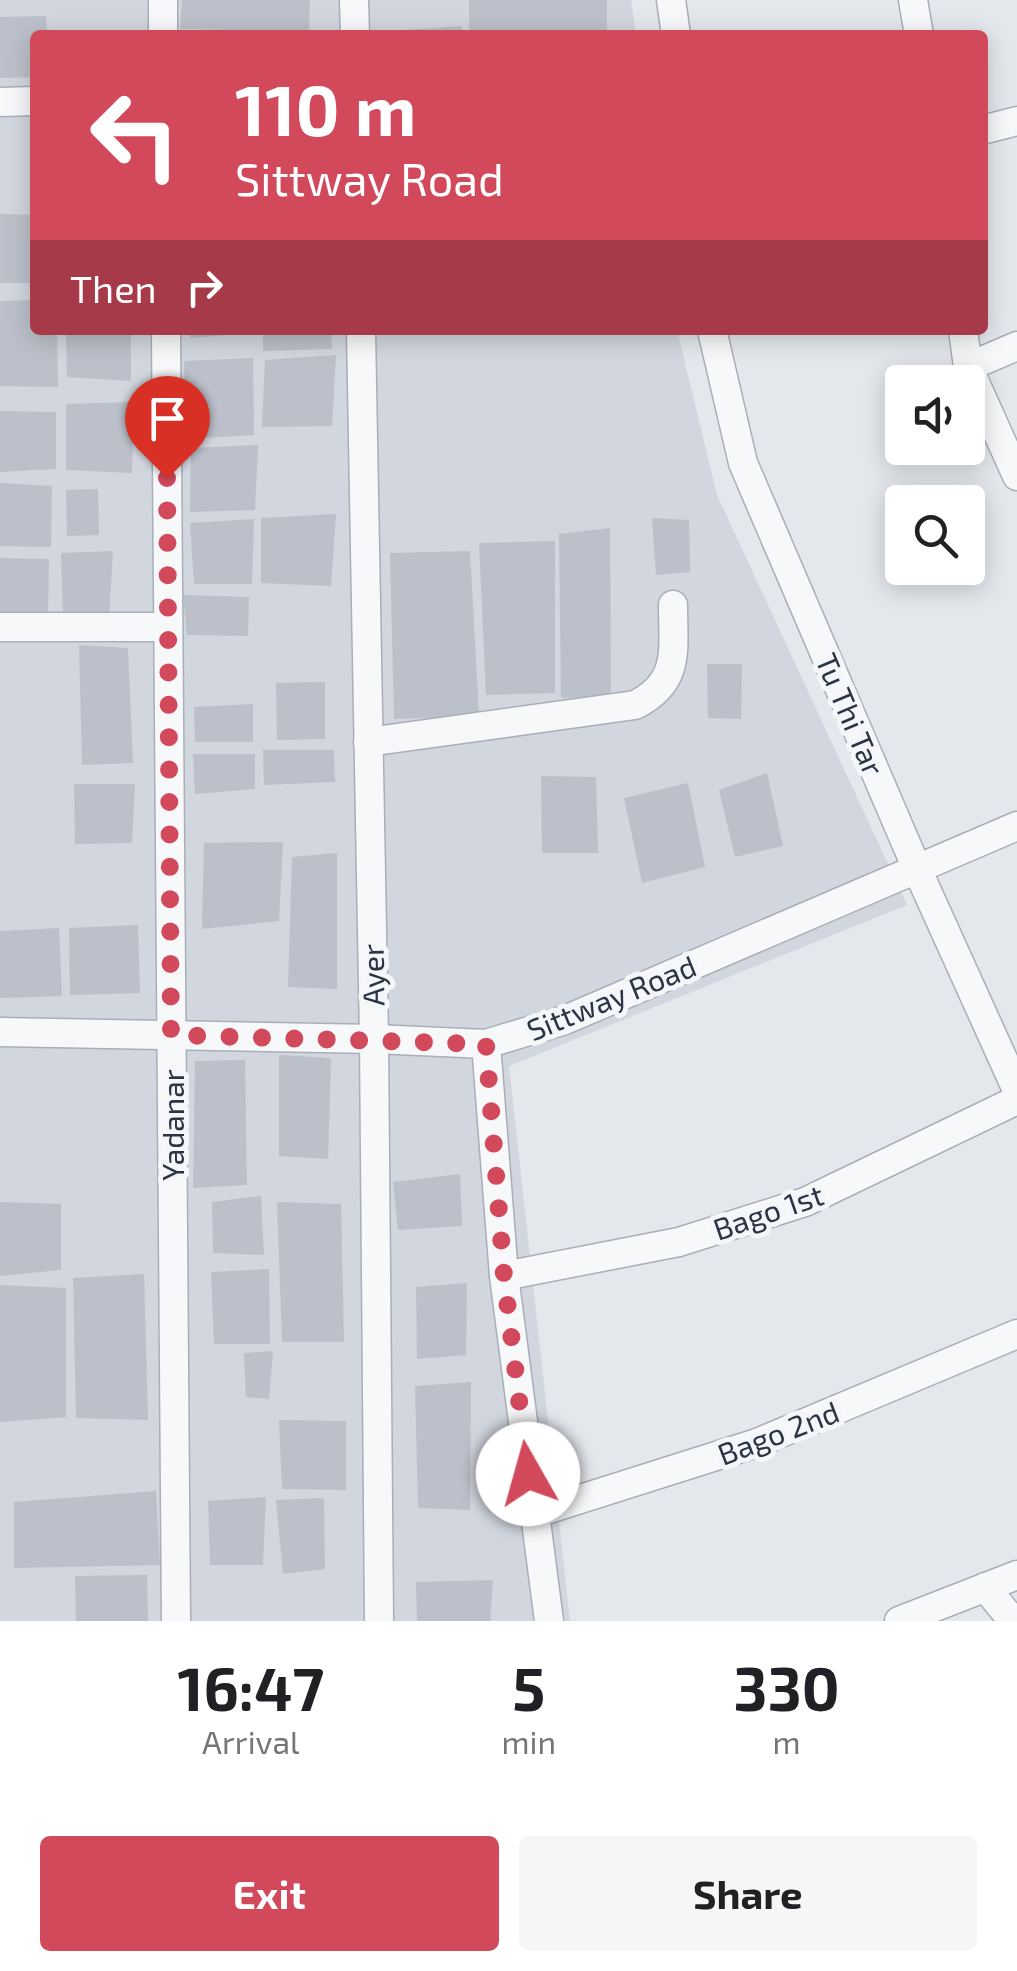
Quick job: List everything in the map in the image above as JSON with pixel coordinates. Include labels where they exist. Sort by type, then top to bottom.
[{"type":"street","points":[[163,0],[163,30]]},
{"type":"street","points":[[354,0],[355,30]]},
{"type":"street","points":[[671,0],[675,30]]},
{"type":"street","points":[[914,0],[918,30]]},
{"type":"street","points":[[0,102],[30,101]]},
{"type":"street","points":[[988,128],[1017,121]]},
{"type":"street","name":"Yadanar","points":[[166,335],[176,1621]]},
{"type":"street","name":"Ayer","points":[[361,335],[374,1039],[378,1621]]},
{"type":"street","name":"Tu Thi Tar","points":[[713,335],[743,463],[1017,1090]]},
{"type":"street","points":[[964,335],[968,365]]},
{"type":"street","points":[[973,365],[1017,346]]},
{"type":"street","points":[[985,405],[1017,476]]},
{"type":"street","points":[[368,742],[635,704],[655,695],[669,676],[673,605]]},
{"type":"street","points":[[0,627],[168,627]]},
{"type":"street","name":"Sittway Road","points":[[0,1032],[486,1044],[565,1020],[1017,826]]},
{"type":"street","points":[[486,1044],[504,1276],[549,1621]]},
{"type":"street","name":"Bago 1st","points":[[504,1276],[678,1242],[805,1202],[1017,1100]]},
{"type":"street","name":"Bago 2nd","points":[[533,1514],[757,1443],[1017,1334]]},
{"type":"street","points":[[899,1621],[1017,1575]]},
{"type":"street","points":[[985,1588],[1014,1621]]},
{"type":"shaded area","points":[[0,0],[631,0],[635,30],[30,30],[30,335],[678,335],[717,495],[907,905],[509,1066],[570,1621],[0,1621]]},
{"type":"building","points":[[182,0],[310,0],[309,30],[180,29]]},
{"type":"building","points":[[469,0],[607,0],[607,30],[469,30]]},
{"type":"building","points":[[46,16],[47,30],[30,30],[30,77],[0,78],[0,17]]},
{"type":"building","points":[[462,26],[462,30],[406,30]]},
{"type":"building","points":[[0,214],[30,215],[30,283],[0,283]]},
{"type":"building","points":[[30,300],[30,335],[57,335],[58,387],[0,386],[0,301]]},
{"type":"building","points":[[66,335],[131,335],[131,381],[67,377]]},
{"type":"building","points":[[263,335],[331,335],[332,349],[263,351]]},
{"type":"building","points":[[336,355],[332,426],[262,427],[265,360]]},
{"type":"building","points":[[253,358],[254,435],[186,439],[184,361]]},
{"type":"building","points":[[134,402],[132,473],[66,470],[66,404]]},
{"type":"building","points":[[0,411],[56,412],[56,469],[0,472]]},
{"type":"building","points":[[258,445],[255,510],[190,512],[191,448]]},
{"type":"building","points":[[0,483],[52,486],[51,547],[0,546]]},
{"type":"building","points":[[98,489],[99,535],[67,536],[66,490]]},
{"type":"building","points":[[336,514],[331,586],[261,583],[261,518]]},
{"type":"building","points":[[652,518],[689,520],[690,572],[656,575]]},
{"type":"building","points":[[254,519],[252,584],[194,584],[190,523]]},
{"type":"building","points":[[610,528],[611,696],[561,698],[559,534]]},
{"type":"building","points":[[555,541],[555,693],[486,695],[479,543]]},
{"type":"building","points":[[113,551],[109,617],[63,615],[61,553]]},
{"type":"building","points":[[470,551],[479,716],[394,719],[390,553]]},
{"type":"building","points":[[0,558],[49,559],[48,616],[0,619]]},
{"type":"building","points":[[183,595],[249,597],[248,636],[187,635]]},
{"type":"building","points":[[79,645],[128,648],[133,763],[82,765]]},
{"type":"building","points":[[707,664],[742,664],[741,719],[708,718]]},
{"type":"building","points":[[325,682],[325,739],[277,740],[276,683]]},
{"type":"building","points":[[253,704],[253,742],[195,742],[194,707]]},
{"type":"building","points":[[263,750],[334,750],[335,782],[264,785]]},
{"type":"building","points":[[193,754],[255,754],[255,789],[195,794]]},
{"type":"building","points":[[767,773],[783,846],[735,857],[719,790]]},
{"type":"building","points":[[541,776],[596,777],[598,853],[542,853]]},
{"type":"building","points":[[688,783],[705,867],[642,883],[624,798]]},
{"type":"building","points":[[74,784],[135,784],[132,843],[75,844]]},
{"type":"building","points":[[283,842],[279,921],[202,929],[204,843]]},
{"type":"building","points":[[337,853],[337,989],[288,987],[292,857]]},
{"type":"building","points":[[138,925],[140,993],[70,995],[69,928]]},
{"type":"building","points":[[59,928],[62,996],[0,998],[0,931]]},
{"type":"building","points":[[279,1055],[331,1058],[328,1159],[279,1156]]},
{"type":"building","points":[[245,1060],[247,1185],[193,1188],[195,1061]]},
{"type":"building","points":[[460,1174],[462,1226],[398,1230],[393,1182]]},
{"type":"building","points":[[261,1196],[264,1255],[213,1253],[212,1202]]},
{"type":"building","points":[[0,1202],[61,1204],[61,1270],[0,1276]]},
{"type":"building","points":[[277,1202],[341,1204],[344,1342],[282,1342]]},
{"type":"building","points":[[269,1269],[270,1344],[214,1344],[211,1272]]},
{"type":"building","points":[[144,1274],[148,1420],[76,1418],[73,1278]]},
{"type":"building","points":[[467,1283],[466,1355],[417,1359],[416,1287]]},
{"type":"building","points":[[0,1285],[66,1288],[66,1417],[0,1422]]},
{"type":"building","points":[[273,1351],[269,1399],[246,1397],[244,1353]]},
{"type":"building","points":[[471,1382],[470,1510],[418,1508],[415,1386]]},
{"type":"building","points":[[279,1420],[346,1421],[346,1490],[282,1489]]},
{"type":"building","points":[[156,1491],[160,1565],[14,1568],[14,1502]]},
{"type":"building","points":[[266,1497],[263,1565],[210,1565],[208,1501]]},
{"type":"building","points":[[324,1498],[325,1569],[283,1574],[276,1500]]},
{"type":"building","points":[[147,1575],[148,1621],[76,1621],[75,1576]]},
{"type":"building","points":[[493,1580],[490,1621],[417,1621],[416,1582]]},
{"type":"route","points":[[167,478],[171,1035],[486,1044],[504,1276],[528,1474]]}]
